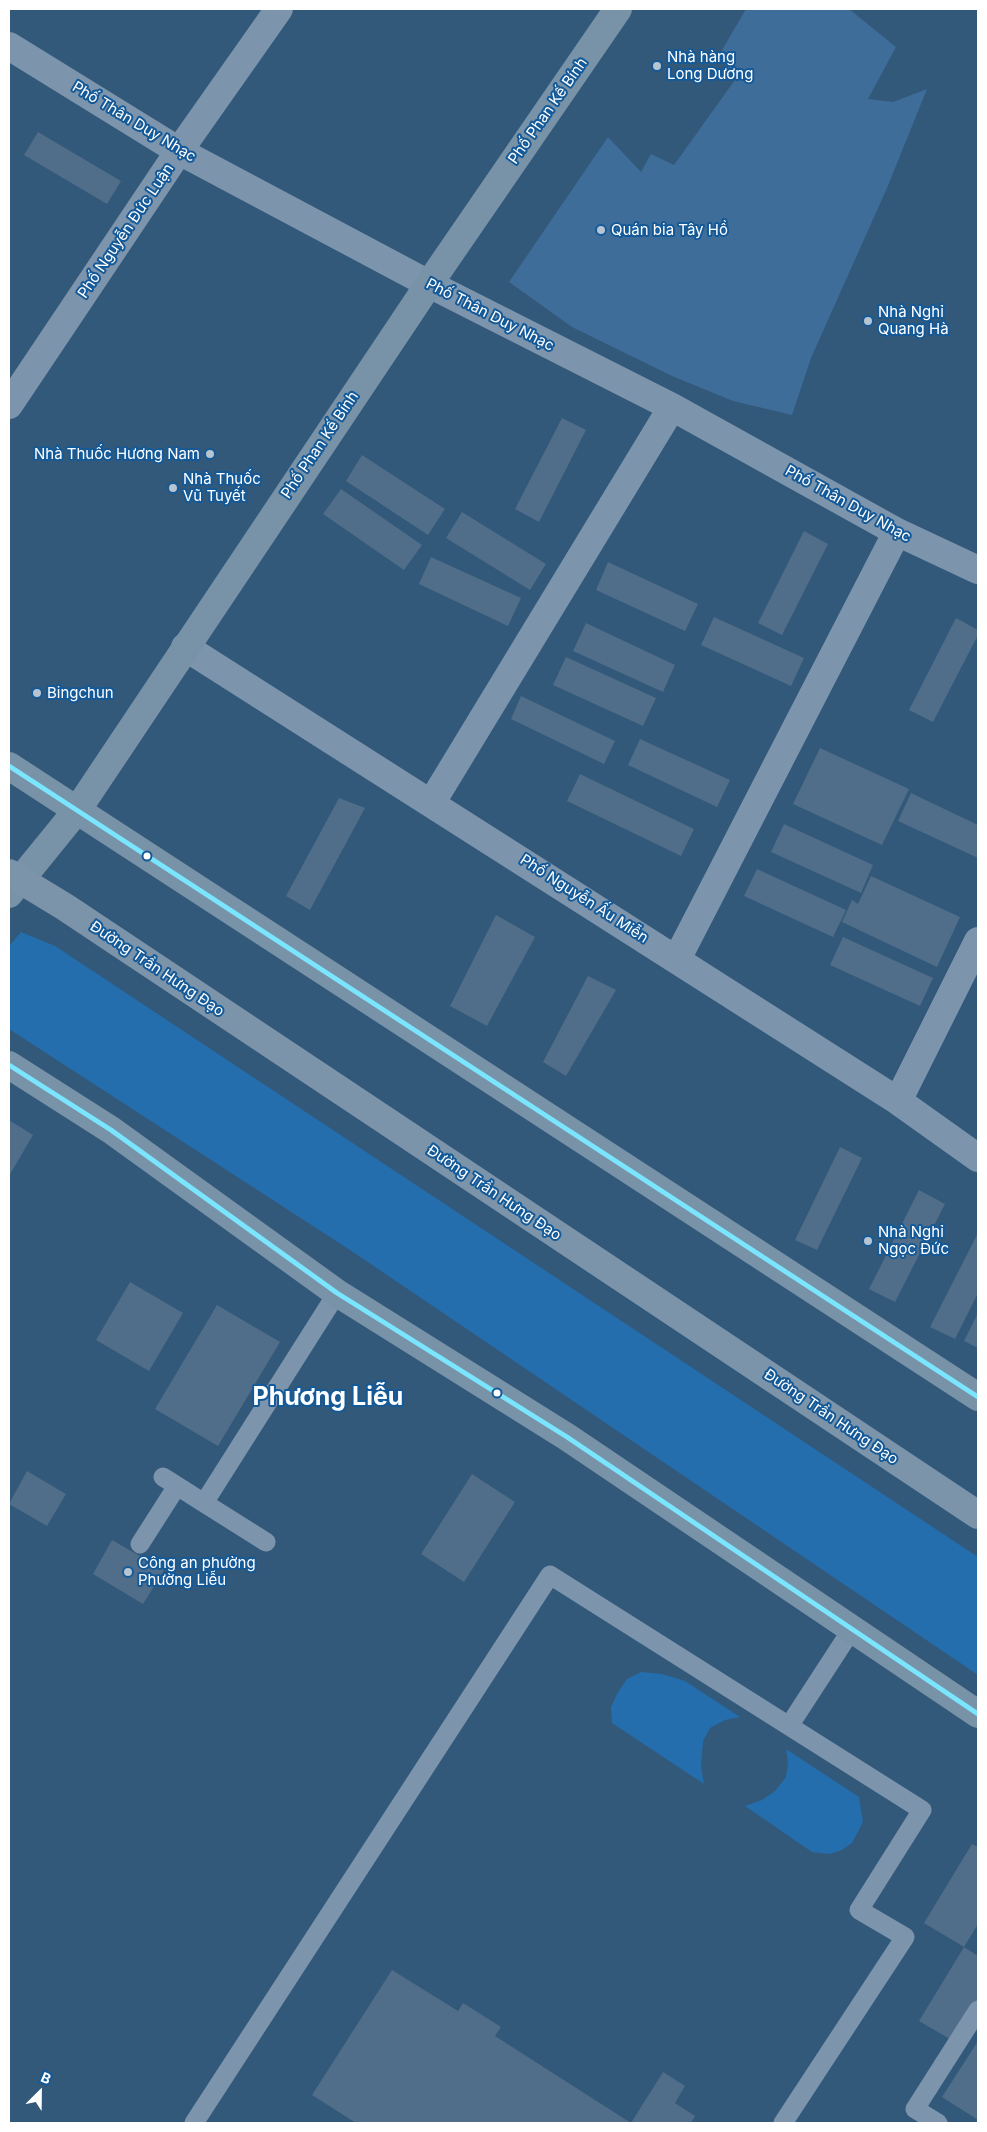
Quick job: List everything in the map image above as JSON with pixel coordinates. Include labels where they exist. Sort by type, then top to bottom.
[{"type":"highway","name":"Đường Trần Hưng Đạo","points":[[12,882],[64,907],[978,1515]]},
{"type":"main road","name":"Phố Phan Kế Bính","points":[[12,882],[78,809],[429,284],[618,9]]},
{"type":"main road","points":[[9,766],[78,809],[978,1397]]},
{"type":"main road","points":[[9,1065],[110,1130],[337,1293],[566,1437],[978,1714]]},
{"type":"street","name":"Phố Nguyễn Đức Luận","points":[[9,405],[179,151],[279,9]]},
{"type":"street","name":"Phố Thân Duy Nhạc","points":[[9,46],[179,151],[429,284],[672,407],[897,532],[978,570]]},
{"type":"street","points":[[432,802],[672,407]]},
{"type":"street","points":[[677,959],[897,532]]},
{"type":"street","name":"Phố Nguyễn Ấu Miễn","points":[[185,647],[432,802],[898,1100],[978,1158]]},
{"type":"street","points":[[898,1100],[978,941]]},
{"type":"lane","points":[[204,1503],[337,1293]]},
{"type":"lane","points":[[140,1544],[170,1481],[266,1542]]},
{"type":"lane","points":[[194,2123],[550,1575],[922,1810],[859,1910],[905,1937],[783,2123]]},
{"type":"lane","points":[[789,1726],[852,1629]]},
{"type":"lane","points":[[938,2123],[916,2109],[978,2010]]},
{"type":"shaded area","points":[[746,9],[849,9],[896,47],[868,99],[893,102],[927,89],[887,188],[811,358],[792,415],[733,401],[672,376],[572,327],[509,282],[608,137],[641,172],[651,154],[674,165],[737,77],[718,57]]},
{"type":"shaded area","points":[[21,932],[55,946],[978,1557],[978,1675],[353,1252],[9,1029],[9,946]]},
{"type":"shaded area","points":[[641,1672],[662,1674],[685,1681],[740,1717],[725,1720],[710,1728],[703,1741],[701,1766],[704,1784],[612,1723],[611,1707],[618,1692],[627,1679]]},
{"type":"shaded area","points":[[786,1749],[859,1797],[863,1822],[852,1843],[842,1850],[830,1854],[812,1852],[745,1806],[762,1800],[775,1791],[786,1777],[788,1763]]},
{"type":"building","points":[[38,132],[121,181],[107,204],[24,155]]},
{"type":"building","points":[[562,418],[586,430],[539,522],[515,509]]},
{"type":"building","points":[[362,455],[445,509],[428,535],[346,481]]},
{"type":"building","points":[[341,489],[422,545],[404,570],[323,514]]},
{"type":"building","points":[[462,512],[546,564],[530,590],[446,538]]},
{"type":"building","points":[[804,531],[828,544],[782,635],[758,623]]},
{"type":"building","points":[[431,557],[521,598],[508,626],[419,584]]},
{"type":"building","points":[[608,562],[698,604],[685,631],[596,590]]},
{"type":"building","points":[[714,617],[804,658],[791,686],[701,645]]},
{"type":"building","points":[[956,618],[978,630],[978,635],[933,722],[909,710]]},
{"type":"building","points":[[586,623],[675,665],[663,692],[573,651]]},
{"type":"building","points":[[566,657],[656,698],[643,726],[553,685]]},
{"type":"building","points":[[521,696],[615,741],[604,764],[511,719]]},
{"type":"building","points":[[640,739],[730,780],[717,807],[628,765]]},
{"type":"building","points":[[820,748],[909,789],[882,845],[793,804]]},
{"type":"building","points":[[580,774],[694,829],[681,856],[567,801]]},
{"type":"building","points":[[911,793],[978,825],[978,858],[898,821]]},
{"type":"building","points":[[339,798],[365,808],[310,910],[286,896]]},
{"type":"building","points":[[784,824],[873,865],[861,893],[771,852]]},
{"type":"building","points":[[757,869],[846,910],[833,937],[744,896]]},
{"type":"building","points":[[871,876],[960,917],[937,967],[842,922],[852,900],[858,904]]},
{"type":"building","points":[[496,915],[535,937],[487,1026],[450,1006]]},
{"type":"building","points":[[843,937],[933,978],[920,1006],[830,965]]},
{"type":"building","points":[[588,976],[616,990],[566,1076],[543,1062]]},
{"type":"building","points":[[9,1120],[33,1135],[9,1176]]},
{"type":"building","points":[[840,1147],[862,1158],[817,1250],[795,1240]]},
{"type":"building","points":[[919,1190],[945,1204],[895,1302],[869,1289]]},
{"type":"building","points":[[977,1235],[978,1293],[955,1339],[930,1327]]},
{"type":"building","points":[[130,1282],[183,1313],[149,1371],[96,1340]]},
{"type":"building","points":[[217,1305],[280,1342],[218,1446],[155,1409]]},
{"type":"building","points":[[978,1313],[978,1348],[964,1341]]},
{"type":"building","points":[[27,1471],[66,1494],[47,1526],[9,1504]]},
{"type":"building","points":[[472,1474],[515,1502],[464,1582],[421,1554]]},
{"type":"building","name":"Công an phường Phường Liễu","points":[[112,1540],[164,1570],[143,1604],[93,1574]]},
{"type":"building","points":[[972,1844],[978,1847],[978,1924],[964,1947],[924,1923]]},
{"type":"building","points":[[964,1947],[978,1956],[978,2003],[955,2042],[919,2021]]},
{"type":"building","points":[[392,1970],[458,2011],[463,2003],[501,2027],[495,2036],[631,2123],[356,2123],[312,2095]]},
{"type":"building","points":[[978,2041],[978,2120],[942,2097]]},
{"type":"building","points":[[663,2072],[685,2086],[675,2103],[695,2116],[691,2123],[631,2123]]},
{"type":"transit line","points":[[9,766],[978,1397]]},
{"type":"transit line","points":[[9,1065],[111,1130],[337,1293],[567,1437],[978,1714]]},
{"type":"place","name":"Nhà hàng Long Dương","points":[[657,66]]},
{"type":"place","name":"Quán bia Tây Hồ","points":[[601,230]]},
{"type":"place","name":"Nhà Nghỉ Quang Hà","points":[[868,321]]},
{"type":"place","name":"Nhà Thuốc Hương Nam","points":[[210,454]]},
{"type":"place","name":"Nhà Thuốc Vũ Tuyết","points":[[173,488]]},
{"type":"place","name":"Bingchun","points":[[37,693]]},
{"type":"place","name":"Nhà Nghỉ Ngọc Đức","points":[[868,1241]]},
{"type":"place","name":"Công an phường Phường Liễu","points":[[128,1572]]},
{"type":"district","name":"Phương Liễu","points":[[328,1397]]}]
